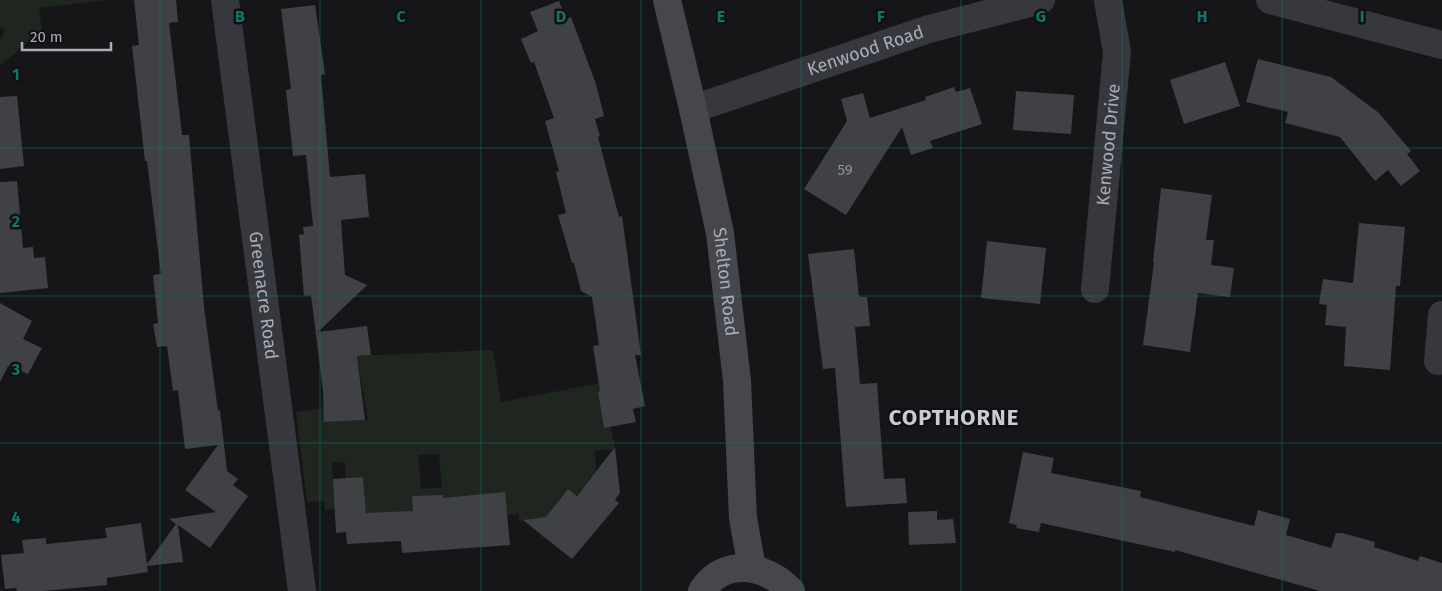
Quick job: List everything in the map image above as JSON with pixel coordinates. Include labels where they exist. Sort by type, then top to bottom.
[{"type":"main road","name":"Shelton Road","points":[[667,0],[720,233],[737,382],[744,518],[752,568]]},
{"type":"main road","points":[[702,591],[719,575],[736,568],[752,568],[768,572],[781,580],[791,591]]},
{"type":"street","name":"Greenacre Road","points":[[225,0],[302,591]]},
{"type":"street","name":"Kenwood Road","points":[[693,109],[929,28],[1041,0]]},
{"type":"street","name":"Kenwood Drive","points":[[1095,290],[1117,52],[1108,0]]},
{"type":"street","points":[[1270,0],[1442,45]]},
{"type":"street","points":[[1438,361],[1442,315]]},
{"type":"shaded area","points":[[0,0],[106,0],[39,8],[42,30],[0,66],[0,41],[5,30],[0,28]]},
{"type":"shaded area","points":[[493,350],[501,402],[600,383],[602,391],[598,392],[604,427],[611,427],[615,449],[595,451],[596,471],[577,495],[568,489],[557,502],[566,509],[542,539],[539,518],[519,521],[519,514],[507,515],[452,530],[412,496],[413,512],[366,513],[363,477],[346,478],[345,462],[332,463],[335,509],[325,510],[324,501],[307,502],[296,412],[324,408],[325,422],[368,420],[357,356]],"holes":[[[439,454],[442,487],[421,489],[418,455]]]},
{"type":"building","points":[[134,0],[176,0],[178,22],[169,23],[182,135],[189,135],[204,307],[218,411],[220,410],[227,471],[238,479],[233,485],[248,496],[210,548],[178,525],[183,562],[147,566],[148,572],[107,578],[107,585],[43,591],[17,591],[16,588],[5,589],[1,555],[24,553],[22,540],[46,538],[46,544],[107,538],[105,528],[141,523],[147,564],[176,524],[169,519],[216,512],[185,490],[218,445],[185,449],[178,390],[173,391],[167,346],[157,347],[153,324],[158,323],[153,275],[161,274],[147,161],[145,161],[132,46],[139,45]]},
{"type":"building","points":[[559,1],[566,19],[571,17],[596,84],[604,116],[595,119],[619,217],[622,216],[641,355],[635,355],[645,406],[633,409],[636,422],[604,428],[593,346],[599,345],[592,297],[581,291],[558,215],[566,213],[556,172],[559,171],[545,121],[554,118],[534,62],[531,63],[521,39],[538,31],[530,12]]},
{"type":"building","points":[[315,5],[325,74],[321,75],[330,177],[365,174],[369,217],[341,220],[345,275],[367,285],[318,332],[367,326],[371,355],[357,356],[365,420],[324,422],[323,390],[311,295],[304,296],[299,235],[304,234],[303,227],[313,226],[306,155],[293,156],[286,90],[291,89],[281,9]]},
{"type":"building","points":[[1258,59],[1331,77],[1379,113],[1411,151],[1407,154],[1420,171],[1401,186],[1388,170],[1375,181],[1340,137],[1285,123],[1288,112],[1246,102]]},
{"type":"building","points":[[1225,62],[1240,106],[1184,124],[1170,80]]},
{"type":"building","points":[[954,87],[956,92],[970,88],[982,124],[930,141],[933,148],[911,155],[902,127],[846,215],[804,189],[847,121],[841,99],[863,93],[870,118],[926,100],[925,97]]},
{"type":"building","points":[[1016,91],[1074,95],[1071,134],[1013,130]]},
{"type":"building","points":[[17,96],[24,166],[0,169],[0,97]]},
{"type":"building","points":[[17,181],[23,248],[33,247],[34,258],[45,257],[48,288],[0,293],[0,182]]},
{"type":"building","points":[[1161,188],[1212,195],[1206,240],[1214,240],[1211,265],[1234,268],[1230,297],[1198,293],[1190,352],[1143,345]]},
{"type":"building","points":[[1359,223],[1405,227],[1400,286],[1396,286],[1390,370],[1344,366],[1346,327],[1325,325],[1327,305],[1319,304],[1323,279],[1353,283]]},
{"type":"building","points":[[987,241],[1046,248],[1040,304],[981,298]]},
{"type":"building","points":[[854,249],[859,297],[867,297],[870,326],[855,327],[860,384],[877,383],[884,479],[905,478],[907,503],[846,507],[835,368],[823,369],[808,254]]},
{"type":"building","points":[[0,303],[32,321],[23,339],[42,348],[28,374],[8,366],[0,382]]},
{"type":"building","points":[[615,447],[620,493],[615,500],[619,503],[572,559],[523,520],[546,517],[568,489],[577,496]]},
{"type":"building","points":[[1023,452],[1054,458],[1051,473],[1141,491],[1140,497],[1254,526],[1258,510],[1290,519],[1286,535],[1331,548],[1336,533],[1342,533],[1375,542],[1374,547],[1418,561],[1420,556],[1442,563],[1442,591],[1320,591],[1175,550],[1175,552],[1041,523],[1039,532],[1016,528],[1017,525],[1009,523]]},
{"type":"building","points":[[363,477],[366,513],[413,511],[412,496],[443,495],[443,498],[505,492],[510,545],[402,553],[401,541],[347,544],[346,532],[336,533],[333,479]]},
{"type":"building","points":[[937,511],[937,520],[953,519],[956,543],[909,545],[908,512]]},
{"type":"district","name":"COPTHORNE","points":[[954,417]]}]
